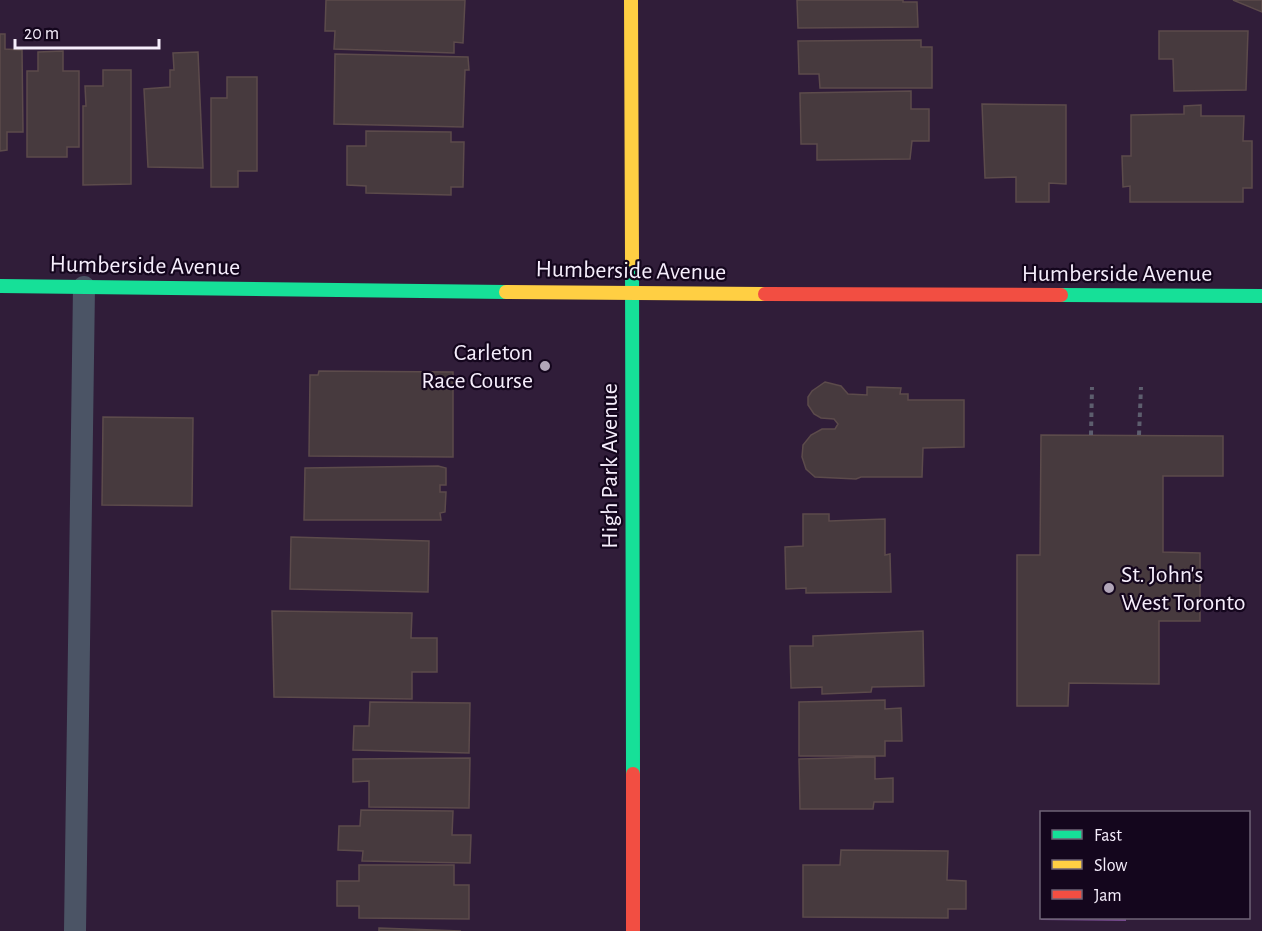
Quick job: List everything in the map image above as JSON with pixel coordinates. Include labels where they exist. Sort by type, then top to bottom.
[{"type":"street","name":"High Park Avenue","points":[[631,0],[633,931]]},
{"type":"street","name":"Humberside Avenue","points":[[0,286],[631,293],[1262,296]]},
{"type":"lane","points":[[75,931],[84,287]]},
{"type":"path","points":[[1090,435],[1092,387]]},
{"type":"path","points":[[1139,435],[1141,387]]},
{"type":"shaded area","points":[[1126,919],[1126,921],[1041,920]]},
{"type":"building","points":[[326,0],[465,0],[463,43],[454,42],[454,53],[334,49],[335,31],[325,31]]},
{"type":"building","points":[[797,0],[917,2],[918,27],[798,28]]},
{"type":"building","points":[[1233,0],[1262,0],[1262,12]]},
{"type":"building","points":[[1159,31],[1248,31],[1246,90],[1174,91],[1173,59],[1159,59]]},
{"type":"building","points":[[0,34],[5,34],[5,49],[22,50],[23,132],[7,132],[7,150],[0,151]]},
{"type":"building","points":[[921,40],[921,47],[932,47],[932,88],[820,88],[819,74],[799,74],[798,41]]},
{"type":"building","points":[[63,51],[63,71],[79,71],[79,147],[67,147],[67,157],[27,157],[27,71],[38,71],[38,52]]},
{"type":"building","points":[[198,52],[203,168],[148,167],[144,89],[170,87],[170,70],[174,70],[173,53]]},
{"type":"building","points":[[335,54],[468,57],[469,70],[465,70],[463,127],[334,124]]},
{"type":"building","points":[[103,70],[131,70],[131,184],[83,185],[85,86],[103,86]]},
{"type":"building","points":[[227,77],[257,77],[257,171],[238,171],[238,187],[211,187],[211,98],[227,98]]},
{"type":"building","points":[[911,91],[911,109],[929,109],[929,141],[912,141],[910,159],[817,160],[817,144],[801,144],[800,93]]},
{"type":"building","points":[[982,104],[1066,105],[1066,184],[1049,183],[1049,202],[1016,202],[1016,177],[985,178]]},
{"type":"building","points":[[1201,105],[1201,116],[1244,116],[1243,141],[1252,141],[1252,188],[1243,188],[1243,202],[1130,202],[1130,186],[1123,187],[1122,156],[1131,156],[1131,115],[1184,114],[1184,106]]},
{"type":"building","points":[[366,131],[451,132],[451,142],[464,142],[463,187],[451,187],[451,195],[366,193],[366,186],[347,185],[347,146],[366,146]]},
{"type":"building","points":[[319,371],[453,372],[453,457],[309,456],[310,375],[318,375]]},
{"type":"building","points":[[825,382],[841,386],[848,394],[867,395],[867,387],[901,388],[900,394],[908,394],[908,400],[964,400],[964,447],[923,448],[922,477],[861,477],[856,479],[815,477],[806,469],[802,457],[803,445],[811,435],[822,429],[835,429],[838,424],[834,419],[821,418],[814,414],[808,405],[808,397],[812,391]]},
{"type":"building","points":[[103,417],[193,418],[192,506],[102,505]]},
{"type":"building","name":"St. John's West Toronto","points":[[1041,435],[1223,436],[1223,476],[1163,476],[1163,552],[1200,553],[1200,621],[1159,621],[1159,684],[1069,683],[1068,706],[1017,706],[1017,555],[1040,555]]},
{"type":"building","points":[[438,466],[446,468],[446,485],[440,485],[440,492],[446,492],[445,512],[440,513],[441,520],[304,520],[305,468]]},
{"type":"building","points":[[803,514],[829,514],[829,521],[885,519],[885,555],[890,554],[891,592],[806,593],[806,588],[786,589],[785,547],[803,546]]},
{"type":"building","points":[[291,537],[429,541],[428,592],[290,589]]},
{"type":"building","points":[[272,611],[412,613],[411,638],[437,638],[437,672],[412,672],[412,699],[274,697]]},
{"type":"building","points":[[923,631],[924,686],[872,687],[871,692],[822,694],[822,687],[791,688],[790,646],[813,646],[813,636]]},
{"type":"building","points":[[885,700],[885,709],[901,708],[902,741],[885,741],[885,756],[799,756],[799,702]]},
{"type":"building","points":[[370,702],[470,703],[469,753],[353,750],[354,726],[369,726]]},
{"type":"building","points":[[875,757],[875,779],[893,778],[893,802],[874,802],[873,809],[800,809],[799,759]]},
{"type":"building","points":[[470,758],[469,808],[369,807],[369,781],[353,782],[353,759]]},
{"type":"building","points":[[361,810],[453,811],[452,835],[471,835],[470,863],[362,861],[363,851],[338,850],[339,826],[360,826]]},
{"type":"building","points":[[841,850],[948,851],[947,880],[966,881],[966,909],[948,909],[948,918],[803,917],[803,865],[840,865]]},
{"type":"building","points":[[359,865],[454,865],[454,885],[469,885],[469,919],[359,918],[359,906],[337,906],[337,881],[359,881]]},
{"type":"building","points":[[379,928],[461,931],[379,931]]},
{"type":"traffic: fast","points":[[632,260],[633,774]]},
{"type":"traffic: fast","points":[[0,286],[506,292]]},
{"type":"traffic: fast","points":[[1061,295],[1262,296]]},
{"type":"traffic: slow","points":[[631,0],[632,260]]},
{"type":"traffic: slow","points":[[506,292],[765,294]]},
{"type":"traffic: jam","points":[[765,294],[1061,295]]},
{"type":"traffic: jam","points":[[633,774],[633,931]]},
{"type":"place","name":"Carleton Race Course","points":[[545,366]]},
{"type":"place","name":"St. John's West Toronto","points":[[1109,588]]}]
